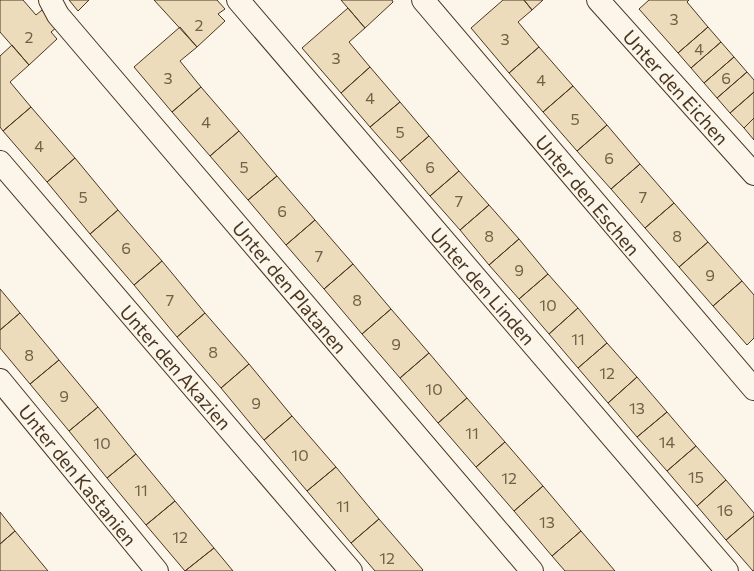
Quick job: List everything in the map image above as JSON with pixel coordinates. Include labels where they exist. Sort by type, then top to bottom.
[{"type":"street","name":"Unter den Platanen","points":[[50,0],[58,15],[532,571]]},
{"type":"street","name":"Unter den Linden","points":[[238,0],[727,571]]},
{"type":"street","name":"Unter den Eschen","points":[[423,0],[754,390]]},
{"type":"street","name":"Unter den Eichen","points":[[598,0],[754,174]]},
{"type":"street","name":"Unter den Akazien","points":[[0,162],[351,571]]},
{"type":"street","name":"Unter den Kastanien","points":[[0,380],[157,571]]},
{"type":"building","points":[[0,0],[23,0],[36,15],[42,10],[57,27],[51,32],[57,39],[29,65],[0,32]]},
{"type":"building","points":[[69,0],[89,0],[78,11]]},
{"type":"building","points":[[154,0],[217,0],[225,9],[218,14],[225,21],[197,47]]},
{"type":"building","points":[[341,0],[392,0],[393,2],[365,28]]},
{"type":"building","points":[[503,0],[524,0],[532,10],[518,22],[539,47],[509,73],[471,28]]},
{"type":"building","points":[[524,0],[543,0],[532,10]]},
{"type":"building","points":[[649,0],[689,0],[687,2],[708,27],[678,53],[639,9]]},
{"type":"building","points":[[348,8],[365,28],[349,42],[370,67],[341,93],[302,48]]},
{"type":"building","points":[[180,27],[197,47],[180,61],[201,87],[172,112],[134,67]]},
{"type":"building","points":[[708,27],[721,42],[691,68],[678,53]]},
{"type":"building","points":[[721,42],[734,57],[704,83],[691,68]]},
{"type":"building","points":[[12,45],[29,65],[10,82],[31,107],[3,131],[0,127],[0,56]]},
{"type":"building","points":[[539,47],[573,86],[543,112],[509,73]]},
{"type":"building","points":[[734,57],[747,72],[717,98],[704,83]]},
{"type":"building","points":[[370,67],[400,102],[370,127],[341,93]]},
{"type":"building","points":[[747,72],[754,80],[754,92],[730,113],[717,98]]},
{"type":"building","points":[[573,86],[607,125],[577,151],[543,112]]},
{"type":"building","points":[[201,87],[239,131],[210,156],[172,112]]},
{"type":"building","points":[[754,92],[754,118],[744,128],[730,113]]},
{"type":"building","points":[[400,102],[429,136],[400,161],[370,127]]},
{"type":"building","points":[[31,107],[75,158],[47,182],[3,131]]},
{"type":"building","points":[[754,118],[754,140],[744,128]]},
{"type":"building","points":[[607,125],[640,164],[611,189],[577,151]]},
{"type":"building","points":[[239,131],[277,176],[248,200],[210,156]]},
{"type":"building","points":[[429,136],[459,171],[430,196],[400,161]]},
{"type":"building","points":[[75,158],[118,210],[90,234],[47,182]]},
{"type":"building","points":[[640,164],[674,203],[645,228],[611,189]]},
{"type":"building","points":[[459,171],[489,205],[460,230],[430,196]]},
{"type":"building","points":[[277,176],[315,220],[286,245],[248,200]]},
{"type":"building","points":[[674,203],[708,242],[679,267],[645,228]]},
{"type":"building","points":[[489,205],[519,239],[489,265],[460,230]]},
{"type":"building","points":[[118,210],[162,261],[134,285],[90,234]]},
{"type":"building","points":[[315,220],[353,264],[324,289],[286,245]]},
{"type":"building","points":[[519,239],[548,274],[519,299],[489,265]]},
{"type":"building","points":[[708,242],[742,281],[713,306],[679,267]]},
{"type":"building","points":[[162,261],[205,313],[177,337],[134,285]]},
{"type":"building","points":[[353,264],[391,309],[362,334],[324,289]]},
{"type":"building","points":[[548,274],[578,308],[549,334],[519,299]]},
{"type":"building","points":[[742,281],[754,295],[754,338],[747,345],[713,306]]},
{"type":"building","points":[[0,289],[20,313],[0,330]]},
{"type":"building","points":[[578,308],[607,343],[578,368],[549,334]]},
{"type":"building","points":[[391,309],[429,353],[400,378],[362,334]]},
{"type":"building","points":[[20,313],[59,360],[30,384],[0,348],[0,330]]},
{"type":"building","points":[[205,313],[249,364],[221,388],[177,337]]},
{"type":"building","points":[[607,343],[637,377],[608,403],[578,368]]},
{"type":"building","points":[[429,353],[467,398],[438,423],[400,378]]},
{"type":"building","points":[[59,360],[98,407],[69,431],[30,384]]},
{"type":"building","points":[[249,364],[292,416],[264,440],[221,388]]},
{"type":"building","points":[[637,377],[667,412],[637,437],[608,403]]},
{"type":"building","points":[[467,398],[505,442],[476,467],[438,423]]},
{"type":"building","points":[[98,407],[136,454],[107,478],[69,431]]},
{"type":"building","points":[[667,412],[696,446],[667,471],[637,437]]},
{"type":"building","points":[[292,416],[336,467],[307,491],[264,440]]},
{"type":"building","points":[[505,442],[543,486],[514,511],[476,467]]},
{"type":"building","points":[[696,446],[726,480],[697,506],[667,471]]},
{"type":"building","points":[[136,454],[175,501],[146,525],[107,478]]},
{"type":"building","points":[[336,467],[379,519],[351,543],[307,491]]},
{"type":"building","points":[[726,480],[754,513],[754,516],[726,540],[697,506]]},
{"type":"building","points":[[543,486],[581,531],[552,556],[514,511]]},
{"type":"building","points":[[175,501],[214,548],[185,571],[146,525]]},
{"type":"building","points":[[0,512],[15,531],[0,544]]},
{"type":"building","points":[[754,516],[754,571],[753,571],[726,540]]},
{"type":"building","points":[[379,519],[422,571],[375,571],[351,543]]},
{"type":"building","points":[[15,531],[48,571],[0,571],[0,544]]},
{"type":"building","points":[[581,531],[615,571],[565,571],[552,556]]},
{"type":"building","points":[[214,548],[233,571],[185,571]]}]
